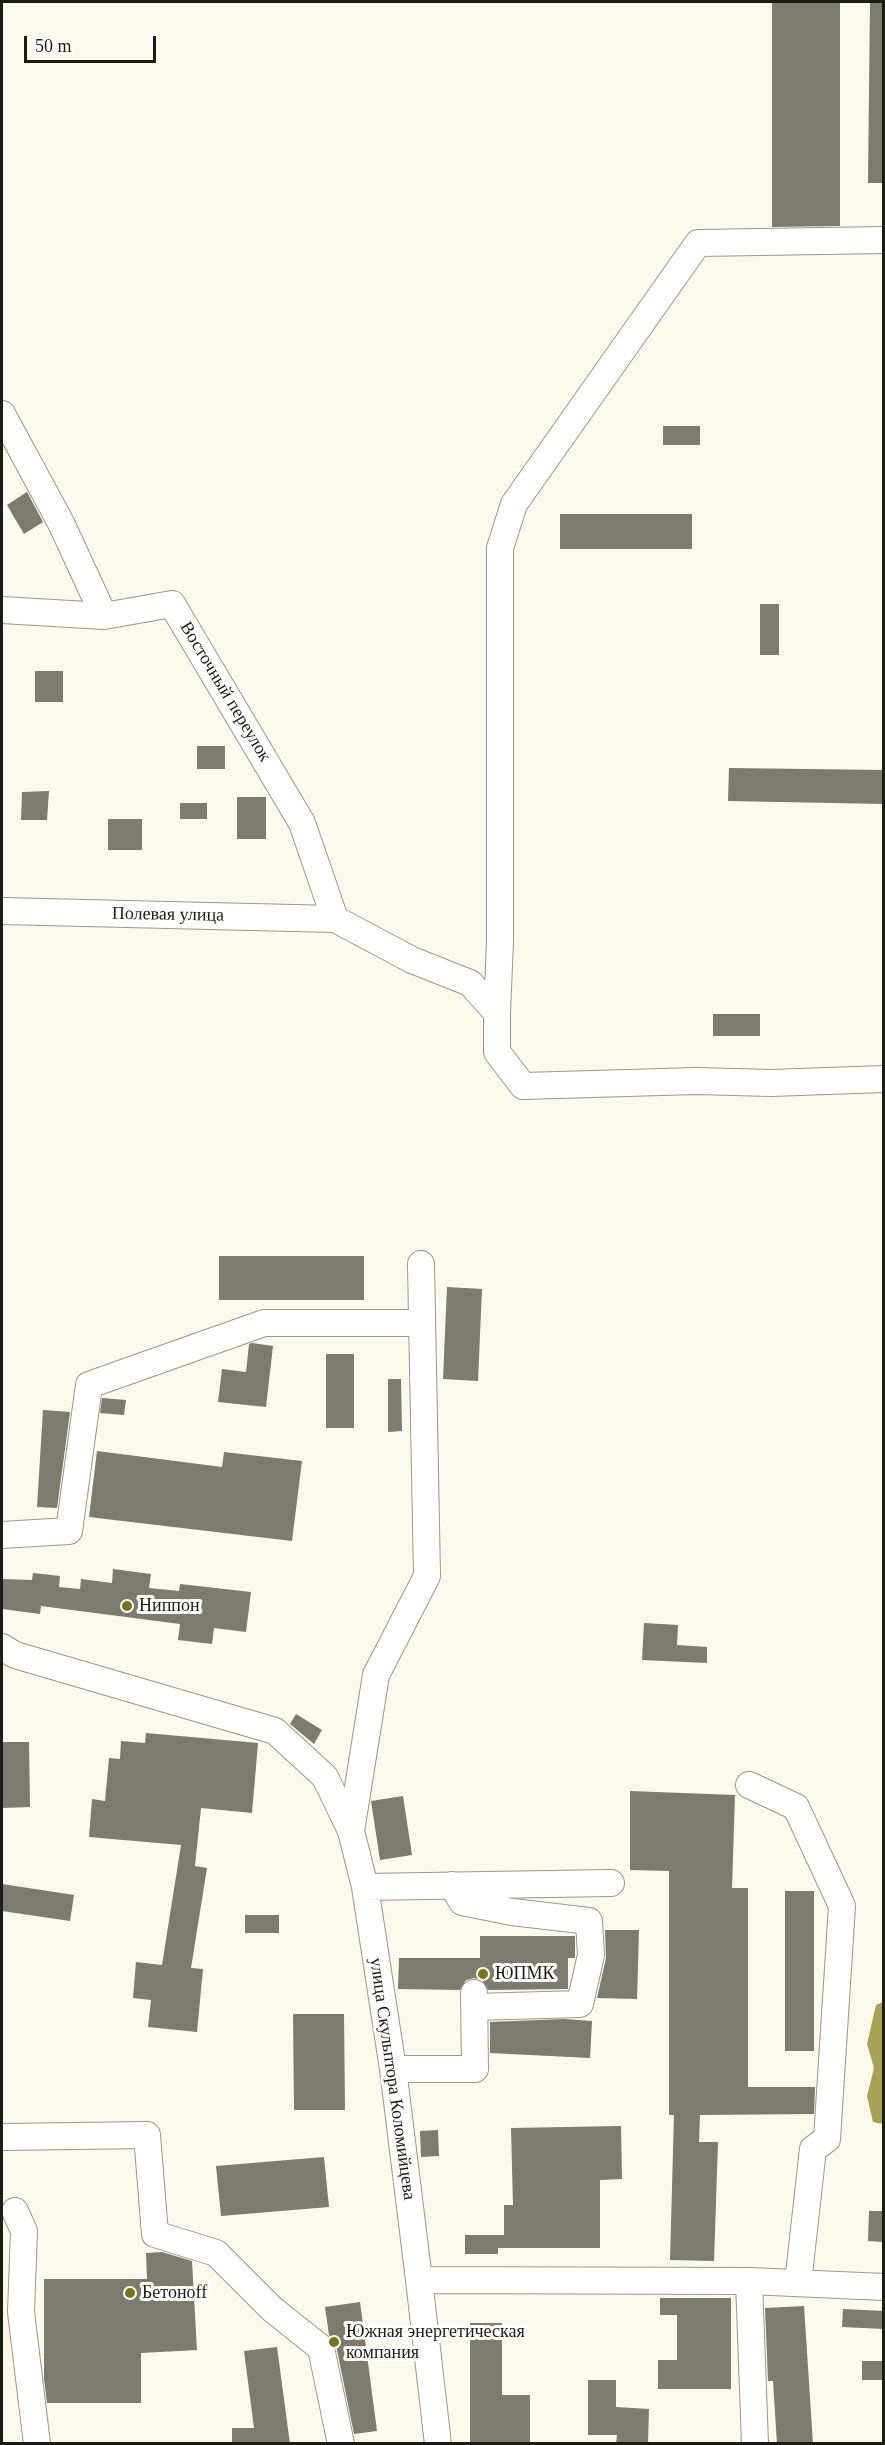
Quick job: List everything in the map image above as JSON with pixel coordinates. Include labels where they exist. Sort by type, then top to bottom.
[{"type":"street","points":[[884,240],[698,243],[514,504],[500,548],[500,941],[497,1013],[497,1052],[523,1086],[696,1081],[771,1083],[884,1079]]},
{"type":"street","points":[[2,414],[61,523],[104,616],[2,610]]},
{"type":"street","name":"Восточный переулок","points":[[104,616],[172,604],[302,823],[335,919]]},
{"type":"street","name":"Полевая улица","points":[[2,911],[335,919]]},
{"type":"street","points":[[335,919],[412,960],[470,982],[497,1013]]},
{"type":"street","points":[[351,1831],[376,1675],[427,1576],[421,1264]]},
{"type":"street","points":[[2,1535],[69,1531],[89,1385],[264,1323],[422,1323]]},
{"type":"street","name":"улица Скульптора Коломийцева","points":[[2,1647],[15,1655],[275,1731],[325,1777],[351,1831],[365,1887],[393,2070],[438,2444]]},
{"type":"street","points":[[749,1785],[796,1807],[842,1906],[827,2139],[813,2149],[798,2283]]},
{"type":"street","points":[[365,1887],[610,1883]]},
{"type":"street","points":[[393,2070],[475,2069],[474,2000],[580,2004],[591,1955],[590,1921],[512,1912],[462,1902],[452,1886]]},
{"type":"street","points":[[2,2137],[147,2135],[155,2234],[216,2253],[272,2309],[321,2348],[341,2444]]},
{"type":"street","points":[[15,2211],[24,2231],[21,2312],[37,2444]]},
{"type":"street","points":[[419,2280],[749,2281],[884,2287]]},
{"type":"street","points":[[749,2281],[755,2444]]},
{"type":"shaded area","points":[[884,2002],[883,2124],[873,2122],[867,2096],[874,2068],[867,2044],[876,2005]]},
{"type":"building","points":[[772,2],[840,2],[840,226],[772,227]]},
{"type":"building","points":[[870,2],[884,2],[884,183],[868,183]]},
{"type":"building","points":[[663,426],[700,426],[700,445],[663,445]]},
{"type":"building","points":[[27,492],[43,522],[24,534],[7,505]]},
{"type":"building","points":[[560,514],[692,514],[692,549],[560,549]]},
{"type":"building","points":[[760,604],[779,604],[779,655],[760,655]]},
{"type":"building","points":[[35,671],[63,671],[63,702],[35,702]]},
{"type":"building","points":[[197,746],[225,746],[225,769],[197,769]]},
{"type":"building","points":[[729,768],[884,770],[884,804],[728,801]]},
{"type":"building","points":[[49,791],[47,820],[21,820],[22,792]]},
{"type":"building","points":[[237,797],[266,797],[266,839],[237,839]]},
{"type":"building","points":[[180,803],[207,803],[207,819],[180,819]]},
{"type":"building","points":[[108,819],[142,819],[142,850],[108,850]]},
{"type":"building","points":[[713,1014],[760,1014],[760,1036],[713,1036]]},
{"type":"building","points":[[219,1256],[364,1256],[364,1300],[219,1300]]},
{"type":"building","points":[[447,1287],[482,1289],[478,1381],[443,1379]]},
{"type":"building","points":[[249,1344],[273,1346],[266,1407],[218,1402],[222,1369],[246,1372]]},
{"type":"building","points":[[326,1354],[354,1354],[354,1428],[326,1428]]},
{"type":"building","points":[[388,1379],[401,1379],[402,1431],[388,1432]]},
{"type":"building","points":[[102,1398],[126,1400],[124,1415],[100,1413]]},
{"type":"building","points":[[43,1410],[70,1412],[57,1508],[37,1507]]},
{"type":"building","points":[[97,1451],[222,1467],[224,1452],[302,1461],[292,1541],[89,1517]]},
{"type":"building","points":[[113,1569],[151,1574],[149,1588],[179,1591],[180,1584],[251,1592],[246,1632],[214,1628],[212,1644],[178,1640],[180,1624],[41,1606],[40,1614],[2,1609],[2,1579],[32,1580],[33,1573],[60,1576],[59,1587],[80,1589],[81,1579],[112,1583]]},
{"type":"building","points":[[644,1623],[678,1625],[677,1645],[707,1647],[707,1663],[642,1660]]},
{"type":"building","points":[[296,1714],[322,1730],[314,1744],[290,1724]]},
{"type":"building","points":[[146,1733],[258,1743],[252,1813],[201,1808],[195,1866],[207,1868],[191,1968],[203,1969],[197,2032],[148,2027],[151,2000],[133,1998],[136,1962],[162,1965],[181,1845],[89,1837],[92,1799],[105,1801],[109,1758],[120,1759],[121,1741],[145,1743]]},
{"type":"building","points":[[2,1742],[29,1742],[30,1807],[2,1808]]},
{"type":"building","points":[[630,1791],[735,1795],[732,1888],[748,1888],[748,2087],[815,2087],[814,2114],[700,2115],[699,2142],[718,2142],[714,2261],[670,2260],[674,2115],[669,2115],[669,1871],[630,1870]]},
{"type":"building","points":[[403,1796],[412,1855],[380,1860],[371,1801]]},
{"type":"building","points":[[2,1884],[74,1895],[70,1921],[2,1911]]},
{"type":"building","points":[[785,1891],[814,1891],[814,2051],[785,2051]]},
{"type":"building","points":[[245,1915],[279,1915],[279,1933],[245,1933]]},
{"type":"building","points":[[605,1930],[639,1930],[637,1999],[597,1998],[606,1958]]},
{"type":"building","name":"ЮПМК","points":[[480,1936],[575,1936],[575,1958],[568,1958],[568,1989],[488,1990],[482,1980],[474,1978],[466,1980],[460,1990],[398,1989],[399,1958],[480,1958]]},
{"type":"building","points":[[293,2014],[344,2014],[345,2110],[294,2110]]},
{"type":"building","points":[[564,2019],[592,2021],[590,2058],[490,2053],[490,2022]]},
{"type":"building","points":[[621,2126],[622,2179],[600,2180],[600,2248],[498,2248],[498,2254],[465,2254],[465,2235],[504,2235],[504,2205],[513,2205],[511,2128]]},
{"type":"building","points":[[438,2130],[439,2156],[421,2157],[420,2131]]},
{"type":"building","points":[[324,2157],[329,2207],[221,2216],[216,2166]]},
{"type":"building","points":[[869,2211],[884,2211],[884,2242],[868,2241]]},
{"type":"building","points":[[162,2252],[192,2261],[197,2350],[141,2353],[141,2403],[47,2403],[44,2379],[44,2279],[147,2279],[146,2253]]},
{"type":"building","points":[[660,2298],[731,2298],[731,2389],[658,2389],[658,2360],[677,2360],[677,2315],[660,2315]]},
{"type":"building","points":[[360,2302],[377,2431],[354,2434],[336,2345],[329,2335],[325,2307]]},
{"type":"building","points":[[804,2306],[813,2444],[777,2444],[773,2381],[768,2381],[765,2308]]},
{"type":"building","points":[[843,2309],[884,2311],[884,2329],[842,2327]]},
{"type":"building","points":[[470,2323],[502,2323],[502,2395],[530,2395],[530,2442],[470,2442]]},
{"type":"building","points":[[277,2347],[290,2444],[232,2444],[232,2428],[254,2428],[244,2351]]},
{"type":"building","points":[[862,2361],[884,2361],[884,2380],[862,2380]]},
{"type":"building","points":[[588,2380],[616,2380],[616,2407],[649,2409],[648,2444],[616,2444],[617,2435],[588,2435]]},
{"type":"place","name":"Ниппон","points":[[127,1606]]},
{"type":"place","name":"ЮПМК","points":[[483,1974]]},
{"type":"place","name":"Бетонoff","points":[[130,2293]]},
{"type":"place","name":"Южная энергетическая компания","points":[[334,2342]]}]
